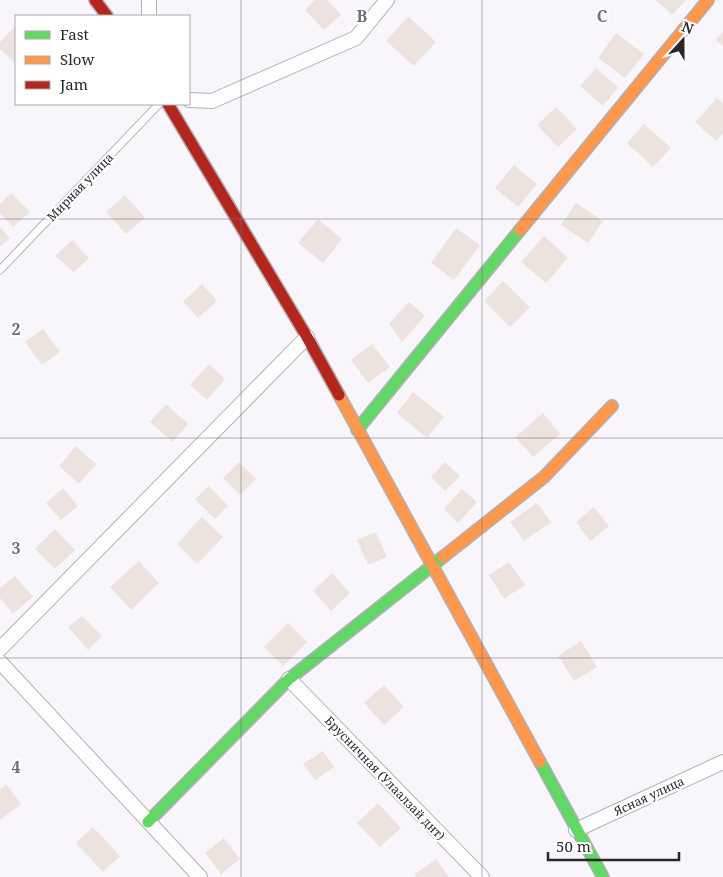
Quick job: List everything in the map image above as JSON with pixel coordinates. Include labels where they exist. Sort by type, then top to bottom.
[{"type":"street","points":[[95,0],[106,15]]},
{"type":"street","points":[[148,0],[149,15]]},
{"type":"street","points":[[190,100],[212,102],[356,38],[387,0]]},
{"type":"street","points":[[357,430],[708,0]]},
{"type":"street","points":[[169,105],[307,338],[603,877]]},
{"type":"street","points":[[0,649],[307,338]]},
{"type":"street","points":[[148,822],[289,680],[544,478],[612,406]]},
{"type":"street","points":[[0,662],[200,877]]},
{"type":"street","name":"Брусничная (Улаалзай днт)","points":[[289,680],[482,877]]},
{"type":"street","name":"Ясная улица","points":[[576,830],[723,762]]},
{"type":"lane","name":"Мирная улица","points":[[0,270],[158,105]]},
{"type":"building","points":[[315,0],[328,0],[341,15],[324,30],[305,10]]},
{"type":"building","points":[[656,0],[686,0],[672,15]]},
{"type":"building","points":[[408,16],[436,42],[414,66],[386,41]]},
{"type":"building","points":[[15,26],[15,63],[0,49],[0,42]]},
{"type":"building","points":[[723,31],[723,46],[716,40]]},
{"type":"building","points":[[616,33],[644,54],[625,78],[598,58]]},
{"type":"building","points":[[596,68],[618,87],[603,106],[580,86]]},
{"type":"building","points":[[717,98],[723,104],[723,133],[716,141],[695,122]]},
{"type":"building","points":[[556,107],[577,129],[558,147],[537,125]]},
{"type":"building","points":[[644,124],[671,148],[653,167],[627,143]]},
{"type":"building","points":[[514,165],[537,184],[518,207],[495,188]]},
{"type":"building","points":[[11,193],[30,212],[13,227],[0,213],[0,204]]},
{"type":"building","points":[[125,195],[145,218],[126,234],[106,212]]},
{"type":"building","points":[[576,203],[603,221],[588,243],[561,225]]},
{"type":"building","points":[[318,219],[342,239],[323,263],[298,243]]},
{"type":"building","points":[[0,227],[10,238],[0,247]]},
{"type":"building","points":[[456,228],[480,245],[454,280],[431,263]]},
{"type":"building","points":[[544,236],[568,258],[546,283],[521,262]]},
{"type":"building","points":[[72,240],[89,258],[74,272],[55,256]]},
{"type":"building","points":[[503,281],[530,307],[510,327],[484,301]]},
{"type":"building","points":[[202,284],[217,301],[198,318],[183,301]]},
{"type":"building","points":[[409,302],[425,316],[402,342],[389,324]]},
{"type":"building","points":[[43,329],[60,352],[42,365],[25,342]]},
{"type":"building","points":[[372,344],[390,367],[368,383],[351,360]]},
{"type":"building","points":[[209,364],[225,379],[207,400],[190,385]]},
{"type":"building","points":[[413,392],[444,417],[427,438],[397,413]]},
{"type":"building","points":[[166,404],[188,424],[173,442],[150,422]]},
{"type":"building","points":[[543,413],[560,434],[533,457],[515,437]]},
{"type":"building","points":[[76,446],[96,464],[79,484],[59,466]]},
{"type":"building","points":[[239,462],[256,479],[240,495],[223,478]]},
{"type":"building","points":[[445,462],[460,476],[445,491],[431,477]]},
{"type":"building","points":[[209,486],[228,506],[215,519],[195,499]]},
{"type":"building","points":[[63,488],[78,506],[61,520],[46,503]]},
{"type":"building","points":[[462,489],[477,502],[458,523],[444,509]]},
{"type":"building","points":[[537,503],[551,522],[524,541],[510,522]]},
{"type":"building","points":[[594,507],[609,526],[590,541],[576,522]]},
{"type":"building","points":[[202,517],[223,537],[197,564],[177,544]]},
{"type":"building","points":[[55,529],[75,550],[55,569],[35,549]]},
{"type":"building","points":[[376,532],[387,557],[368,565],[357,540]]},
{"type":"building","points":[[139,561],[159,583],[131,610],[110,587]]},
{"type":"building","points":[[509,562],[525,585],[504,599],[489,575]]},
{"type":"building","points":[[332,573],[350,593],[331,611],[313,591]]},
{"type":"building","points":[[15,576],[33,597],[13,614],[0,598],[0,588]]},
{"type":"building","points":[[82,616],[102,636],[88,650],[68,627]]},
{"type":"building","points":[[288,623],[307,642],[283,666],[264,647]]},
{"type":"building","points":[[581,641],[597,667],[574,681],[558,656]]},
{"type":"building","points":[[384,685],[404,707],[384,725],[364,703]]},
{"type":"building","points":[[323,751],[334,767],[315,780],[303,764]]},
{"type":"building","points":[[6,784],[21,804],[0,820],[0,789]]},
{"type":"building","points":[[378,803],[401,828],[380,847],[357,823]]},
{"type":"building","points":[[93,827],[120,856],[103,872],[76,843]]},
{"type":"building","points":[[224,838],[240,859],[221,874],[205,853]]},
{"type":"building","points":[[436,859],[449,877],[416,877],[414,875]]},
{"type":"traffic: fast","points":[[357,430],[520,230]]},
{"type":"traffic: fast","points":[[148,822],[289,679],[443,557]]},
{"type":"traffic: fast","points":[[540,762],[603,877]]},
{"type":"traffic: slow","points":[[520,230],[708,0]]},
{"type":"traffic: slow","points":[[339,395],[540,762]]},
{"type":"traffic: slow","points":[[443,557],[544,477],[612,406]]},
{"type":"traffic: jam","points":[[95,0],[106,15]]},
{"type":"traffic: jam","points":[[169,105],[307,337],[339,395]]}]
